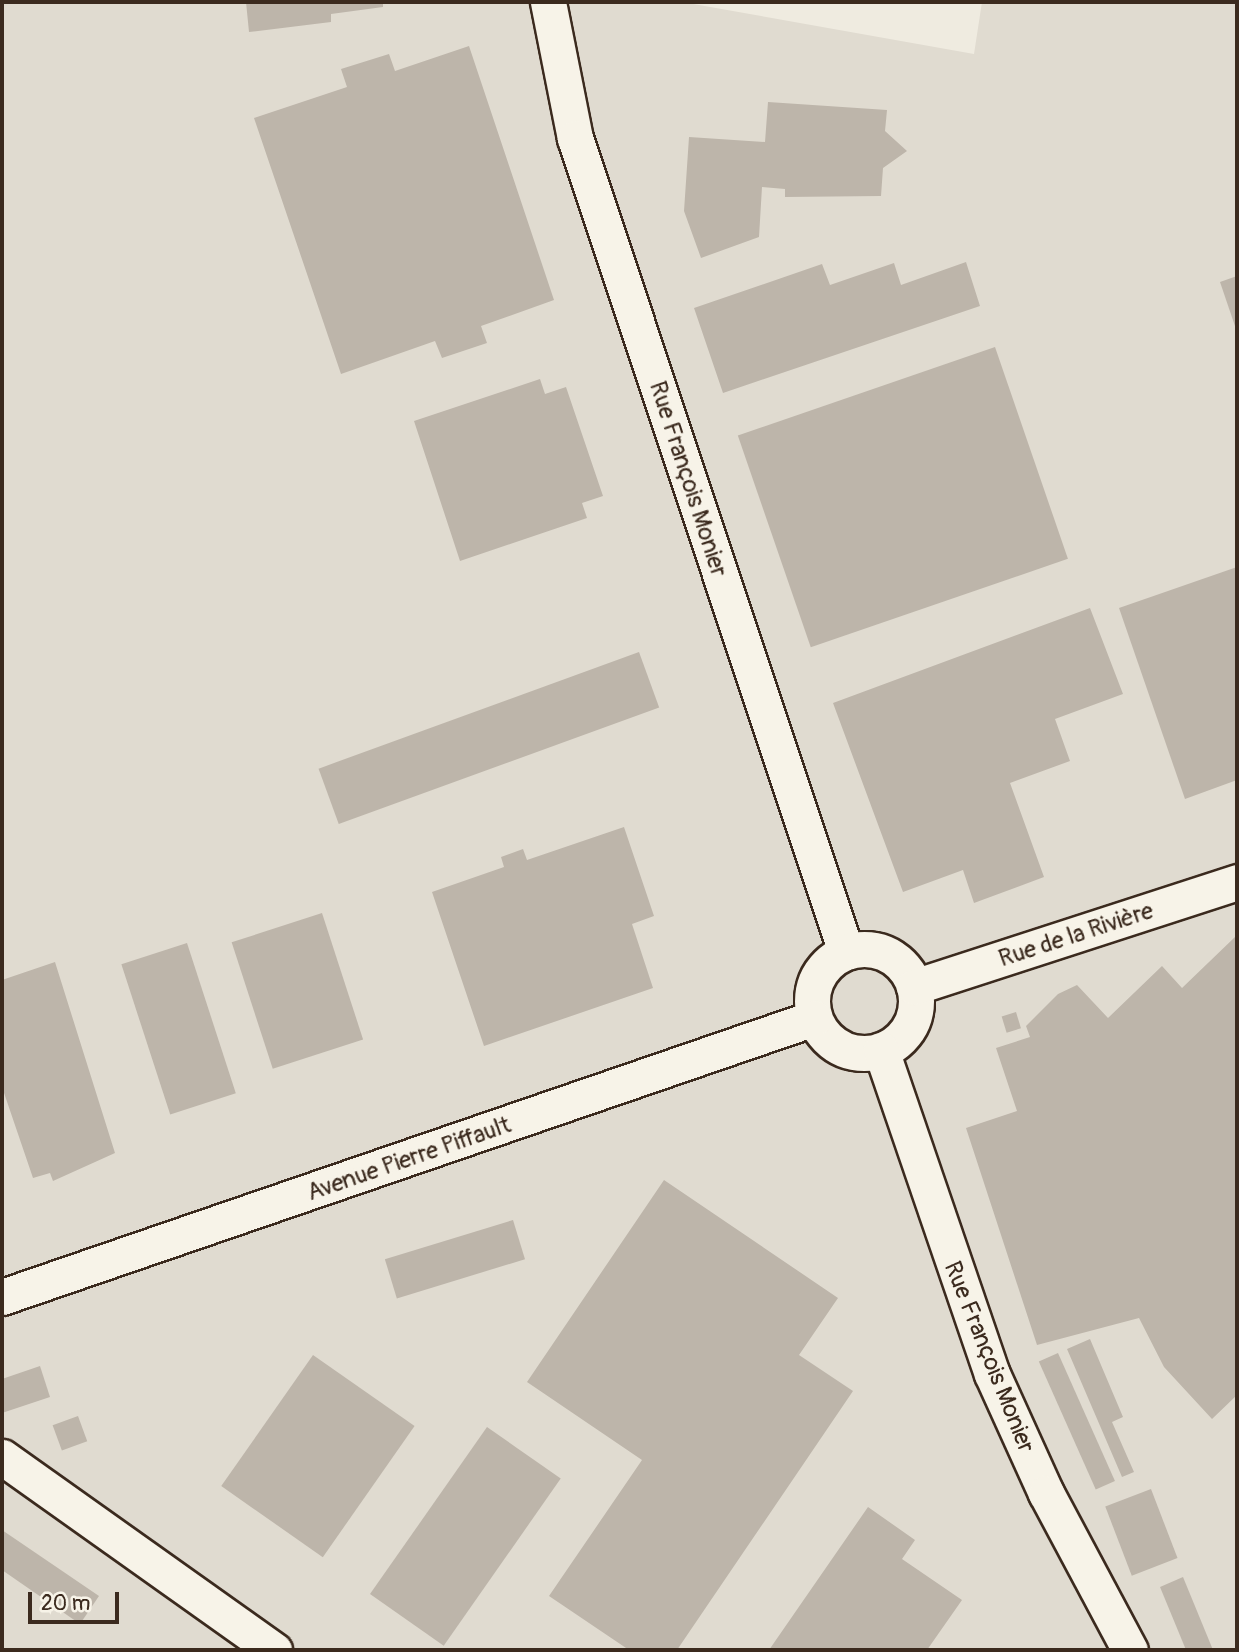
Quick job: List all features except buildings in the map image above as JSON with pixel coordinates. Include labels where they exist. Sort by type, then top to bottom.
[{"type":"street","name":"Rue François Monier","points":[[548,2],[575,138],[846,953]]},
{"type":"street","name":"Rue de la Rivière","points":[[914,988],[1237,882]]},
{"type":"street","points":[[846,953],[884,953],[899,962],[914,988],[910,1026],[881,1050],[851,1052],[835,1045],[814,1018],[814,984],[846,953]]},
{"type":"street","name":"Avenue Pierre Piffault","points":[[2,1297],[814,1018]]},
{"type":"street","name":"Rue François Monier","points":[[881,1050],[992,1374],[1046,1493],[1130,1650]]},
{"type":"street","points":[[2,1457],[274,1650]]},
{"type":"shaded area","points":[[2,2],[682,2],[974,54],[982,2],[1237,2],[1237,1650],[2,1650]]}]
